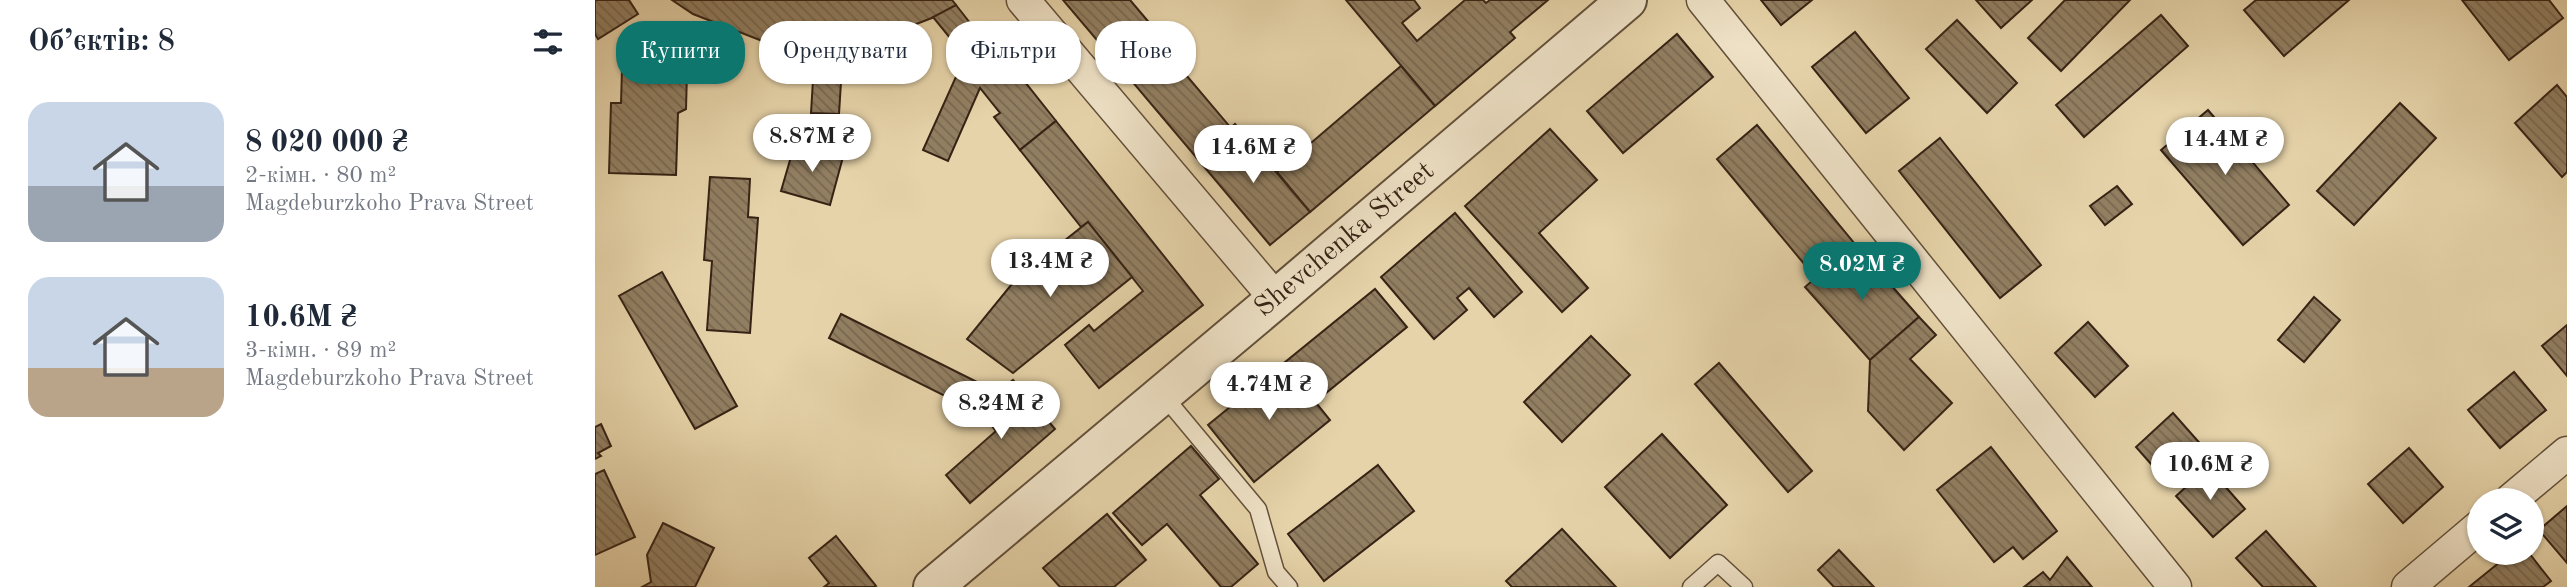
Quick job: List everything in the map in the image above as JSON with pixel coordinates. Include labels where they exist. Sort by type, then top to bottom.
[{"type":"street","points":[[1023,0],[1276,299]]},
{"type":"street","name":"Shevchenka Street","points":[[933,587],[1627,0]]},
{"type":"street","points":[[1703,0],[2175,587]]},
{"type":"street","points":[[2525,488],[2567,453]]},
{"type":"street","points":[[2408,587],[2467,537]]},
{"type":"lane","points":[[1163,395],[1258,509],[1276,572],[1289,587]]},
{"type":"lane","points":[[1691,587],[1718,563],[1744,587]]},
{"type":"building","points":[[595,0],[629,0],[638,14],[627,21],[616,21],[616,28],[598,39],[595,34]]},
{"type":"building","points":[[672,0],[952,0],[956,5],[924,21],[759,21],[759,40],[745,34],[745,21],[711,21],[693,14]]},
{"type":"building","points":[[1063,0],[1130,0],[1148,21],[1095,21],[1095,38]]},
{"type":"building","points":[[1346,0],[1414,0],[1420,8],[1402,23],[1417,41],[1465,0],[1483,0],[1486,3],[1490,0],[1548,0],[1510,32],[1515,38],[1435,106]]},
{"type":"building","points":[[1761,0],[1812,0],[1781,25]]},
{"type":"building","points":[[1976,0],[2032,0],[2001,28]]},
{"type":"building","points":[[2065,0],[2130,0],[2061,71],[2028,38]]},
{"type":"building","points":[[2256,0],[2349,0],[2284,56],[2244,10]]},
{"type":"building","points":[[2462,0],[2549,0],[2563,18],[2509,60]]},
{"type":"building","points":[[956,5],[969,21],[946,21],[946,33],[933,17]]},
{"type":"building","points":[[2161,15],[2188,46],[2084,137],[2056,105]]},
{"type":"building","points":[[1957,20],[2017,83],[1987,113],[1926,49]]},
{"type":"building","points":[[1855,32],[1909,98],[1866,133],[1812,67]]},
{"type":"building","points":[[1677,34],[1713,77],[1623,153],[1587,111]]},
{"type":"building","points":[[1401,66],[1435,106],[1310,212],[1277,172]]},
{"type":"building","points":[[622,84],[687,84],[686,109],[678,113],[676,175],[609,173],[611,103],[621,103]]},
{"type":"building","points":[[813,84],[841,84],[839,114],[811,113]]},
{"type":"building","points":[[953,84],[1027,84],[1056,121],[1020,150],[994,117],[1000,113],[980,88],[948,161],[923,150]]},
{"type":"building","points":[[1134,84],[1194,84],[1231,128],[1196,157]]},
{"type":"building","points":[[2557,85],[2567,97],[2567,172],[2562,177],[2515,123]]},
{"type":"building","points":[[2400,103],[2436,138],[2354,225],[2317,191]]},
{"type":"building","points":[[2208,110],[2289,205],[2243,245],[2161,150]]},
{"type":"building","points":[[1056,121],[1203,305],[1099,388],[1065,345],[1089,325],[1094,331],[1143,291],[1088,222],[1081,227],[1020,150]]},
{"type":"building","points":[[1235,124],[1310,212],[1270,245],[1196,157]]},
{"type":"building","points":[[1757,125],[1855,244],[1815,277],[1717,159]]},
{"type":"building","points":[[1550,129],[1597,180],[1539,233],[1588,288],[1562,312],[1465,206]]},
{"type":"building","points":[[1940,138],[2041,265],[2000,298],[1899,171]]},
{"type":"building","points":[[795,143],[843,157],[830,205],[781,191]]},
{"type":"building","points":[[710,177],[750,179],[748,217],[758,218],[750,333],[707,330],[712,261],[704,260]]},
{"type":"building","points":[[2117,186],[2132,204],[2105,225],[2090,206]]},
{"type":"building","points":[[1455,213],[1522,292],[1494,317],[1469,288],[1457,298],[1467,310],[1434,339],[1381,277]]},
{"type":"building","points":[[1088,222],[1132,277],[1013,373],[967,339],[1016,279]]},
{"type":"building","points":[[1855,244],[1919,317],[1870,360],[1805,287]]},
{"type":"building","points":[[662,272],[737,406],[695,429],[619,296]]},
{"type":"building","points":[[1375,289],[1407,327],[1315,402],[1284,363]]},
{"type":"building","points":[[2314,297],[2340,320],[2304,362],[2278,340]]},
{"type":"building","points":[[841,314],[983,385],[971,409],[829,338]]},
{"type":"building","points":[[1919,317],[1936,335],[1910,359],[1952,403],[1904,450],[1868,411],[1870,360]]},
{"type":"building","points":[[2088,322],[2128,366],[2095,397],[2055,353]]},
{"type":"building","points":[[2567,325],[2567,376],[2542,346]]},
{"type":"building","points":[[1591,336],[1630,375],[1562,442],[1524,402]]},
{"type":"building","points":[[1284,363],[1330,420],[1254,482],[1208,425]]},
{"type":"building","points":[[1719,363],[1812,471],[1788,492],[1695,384]]},
{"type":"building","points":[[2514,372],[2546,410],[2500,448],[2468,410]]},
{"type":"building","points":[[1013,380],[1055,429],[970,503],[946,475],[996,431],[978,409]]},
{"type":"building","points":[[2173,413],[2204,448],[2167,482],[2136,447]]},
{"type":"building","points":[[601,424],[611,446],[598,453],[601,456],[595,459],[595,427]]},
{"type":"building","points":[[1662,434],[1727,505],[1670,558],[1605,487]]},
{"type":"building","points":[[1191,446],[1219,479],[1200,495],[1258,564],[1231,587],[1221,587],[1167,524],[1142,545],[1113,513]]},
{"type":"building","points":[[1991,447],[2057,531],[2023,559],[2013,547],[1994,562],[1937,490]]},
{"type":"building","points":[[2409,448],[2443,487],[2403,523],[2368,484]]},
{"type":"building","points":[[1378,465],[1414,511],[1324,581],[1288,534]]},
{"type":"building","points":[[2208,467],[2245,509],[2213,537],[2176,496]]},
{"type":"building","points":[[604,470],[635,537],[595,555],[595,474]]},
{"type":"building","points":[[2567,506],[2567,563],[2544,536],[2544,526]]},
{"type":"building","points":[[1107,514],[1146,560],[1114,587],[1060,587],[1043,568]]},
{"type":"building","points":[[663,523],[714,548],[695,587],[642,587],[651,582],[647,555]]},
{"type":"building","points":[[1562,529],[1616,587],[1512,587],[1506,581]]},
{"type":"building","points":[[2266,531],[2316,587],[2263,587],[2236,558]]},
{"type":"building","points":[[836,536],[876,586],[824,587],[829,583],[809,558]]},
{"type":"building","points":[[1839,550],[1874,587],[1834,587],[1818,570]]},
{"type":"building","points":[[2067,557],[2092,587],[2024,587],[2043,572],[2050,580]]},
{"type":"building","points":[[2496,565],[2538,565],[2551,581],[2543,587],[2469,587]]}]
